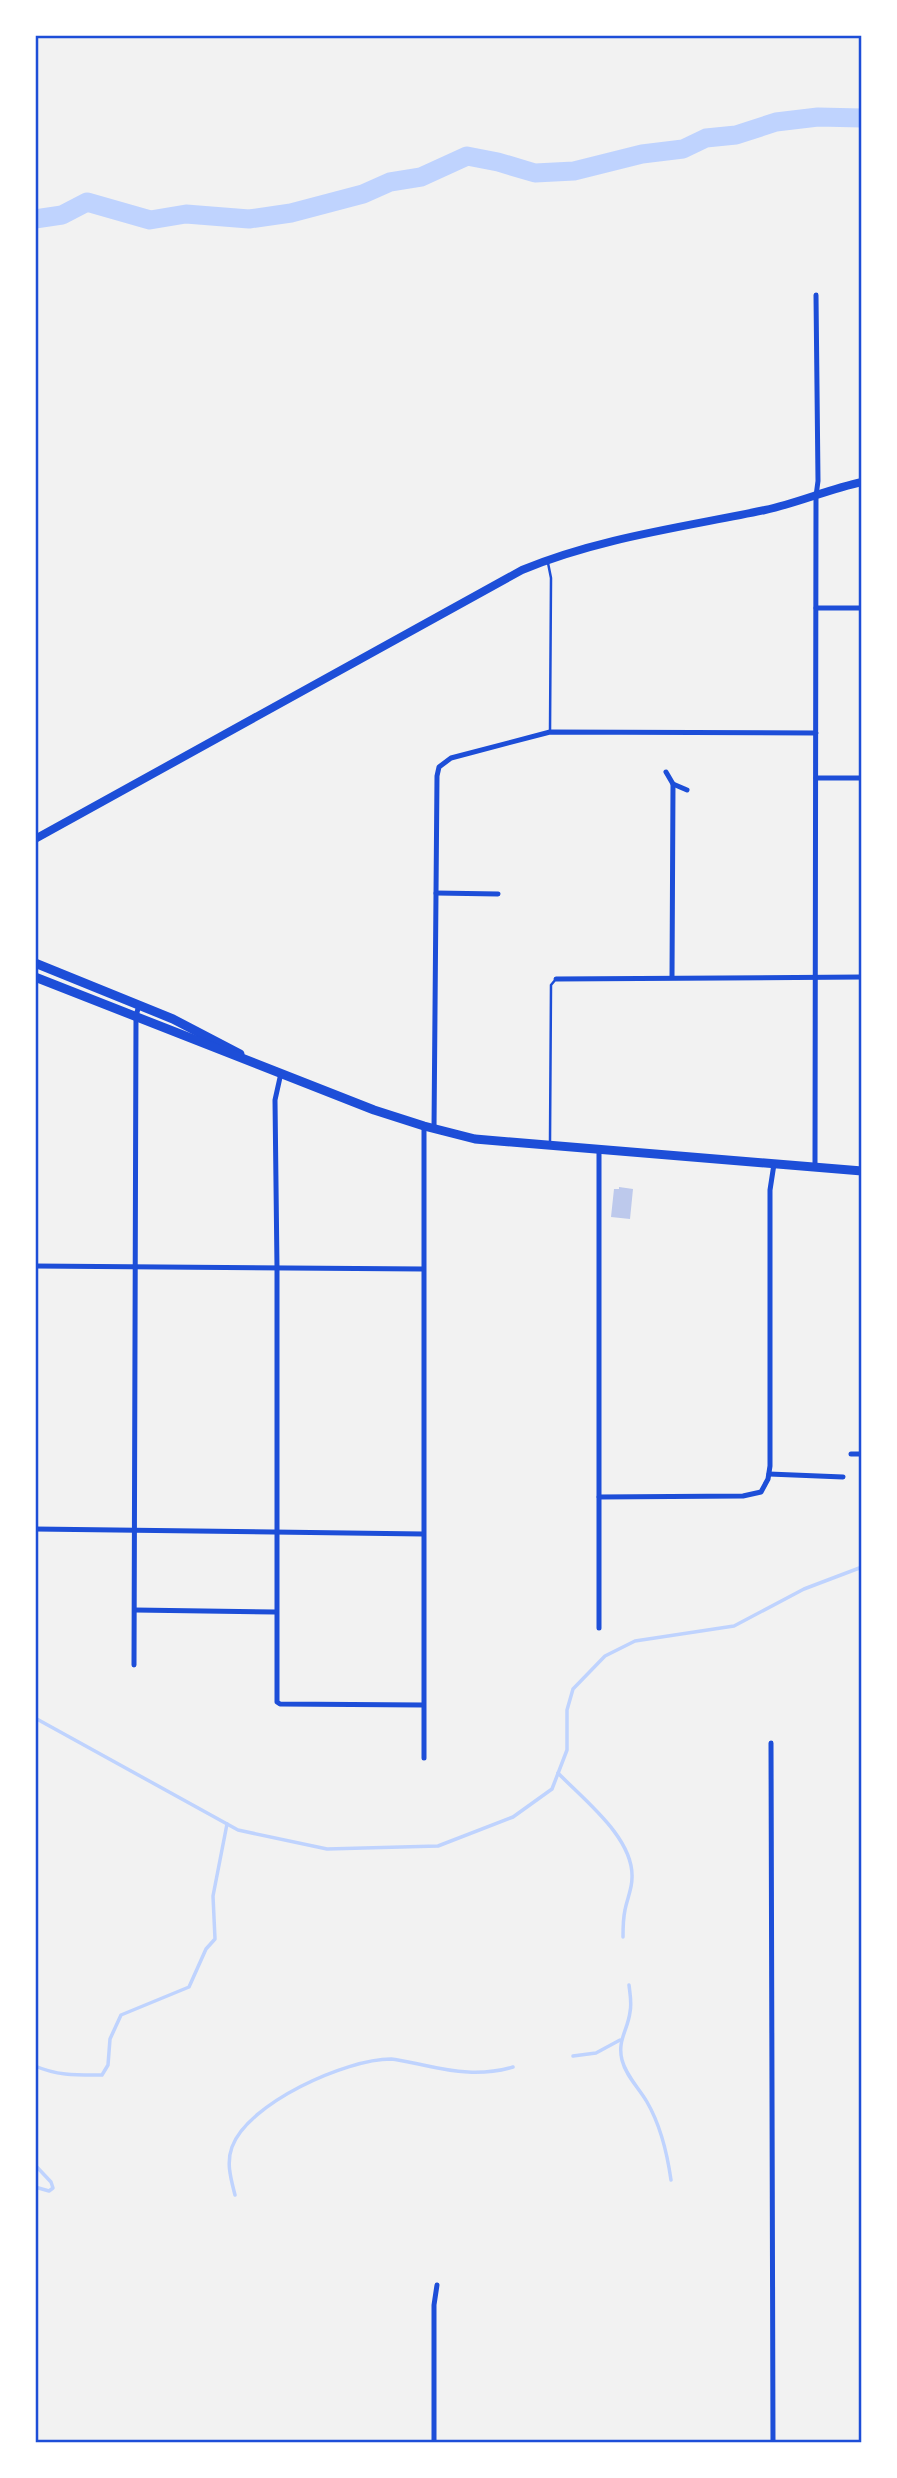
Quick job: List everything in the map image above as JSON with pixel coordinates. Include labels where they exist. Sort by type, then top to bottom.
[{"type":"main road","points":[[35,839],[522,570],[608,543],[816,496],[862,482]]},
{"type":"main road","points":[[35,963],[139,1005],[229,1047],[254,1062]]},
{"type":"main road","points":[[35,977],[374,1110],[429,1128],[475,1139],[862,1171]]},
{"type":"street","points":[[814,1167],[818,481],[816,295]]},
{"type":"street","points":[[816,608],[862,608]]},
{"type":"street","points":[[424,1758],[424,1269],[439,767],[451,758],[550,732],[816,733]]},
{"type":"street","points":[[666,772],[673,784],[672,977]]},
{"type":"street","points":[[816,778],[862,778]]},
{"type":"street","points":[[673,784],[687,790]]},
{"type":"street","points":[[436,893],[498,894]]},
{"type":"street","points":[[556,979],[862,977]]},
{"type":"street","points":[[134,1665],[136,1016],[139,1005]]},
{"type":"street","points":[[281,1073],[275,1100],[275,1697],[281,1704],[424,1705]]},
{"type":"street","points":[[599,1151],[599,1628]]},
{"type":"street","points":[[599,1497],[754,1495],[761,1492],[769,1474],[770,1190],[774,1164]]},
{"type":"street","points":[[35,1266],[424,1269]]},
{"type":"street","points":[[851,1454],[862,1454]]},
{"type":"street","points":[[769,1474],[843,1476]]},
{"type":"street","points":[[35,1530],[423,1534]]},
{"type":"street","points":[[135,1610],[275,1612]]},
{"type":"street","points":[[771,1743],[773,2443]]},
{"type":"street","points":[[434,2443],[434,2305],[437,2285]]},
{"type":"lane","points":[[548,560],[551,578],[550,732]]},
{"type":"lane","points":[[550,1146],[551,985],[556,979]]},
{"type":"building","points":[[614,1189],[633,1189],[630,1219],[611,1217]]},
{"type":"waterway","points":[[35,219],[62,215],[87,202],[150,220],[186,214],[249,219],[291,213],[363,194],[390,182],[421,177],[467,156],[535,173],[574,171],[642,154],[683,149],[706,138],[736,135],[776,122],[818,117],[862,118]]},
{"type":"waterway","points":[[35,1718],[238,1830],[327,1849],[438,1846],[513,1817],[552,1789],[567,1750],[567,1710],[573,1689],[605,1656],[635,1641],[734,1626],[804,1589],[862,1567]]},
{"type":"waterway","points":[[558,1773],[606,1821],[625,1849],[632,1878],[624,1913],[623,1937]]},
{"type":"waterway","points":[[35,2066],[60,2073],[102,2075],[108,2065],[110,2039],[121,2015],[189,1987],[206,1949],[215,1939],[213,1896],[227,1824]]},
{"type":"waterway","points":[[629,1985],[631,2009],[622,2041],[622,2060],[656,2120],[671,2180]]},
{"type":"waterway","points":[[573,2056],[596,2053],[620,2040]]},
{"type":"waterway","points":[[235,2195],[229,2159],[232,2147],[242,2131],[277,2100],[325,2075],[372,2061],[391,2059],[468,2072],[513,2067]]},
{"type":"waterway","points":[[35,2165],[51,2182],[53,2188],[49,2191],[35,2187]]}]
